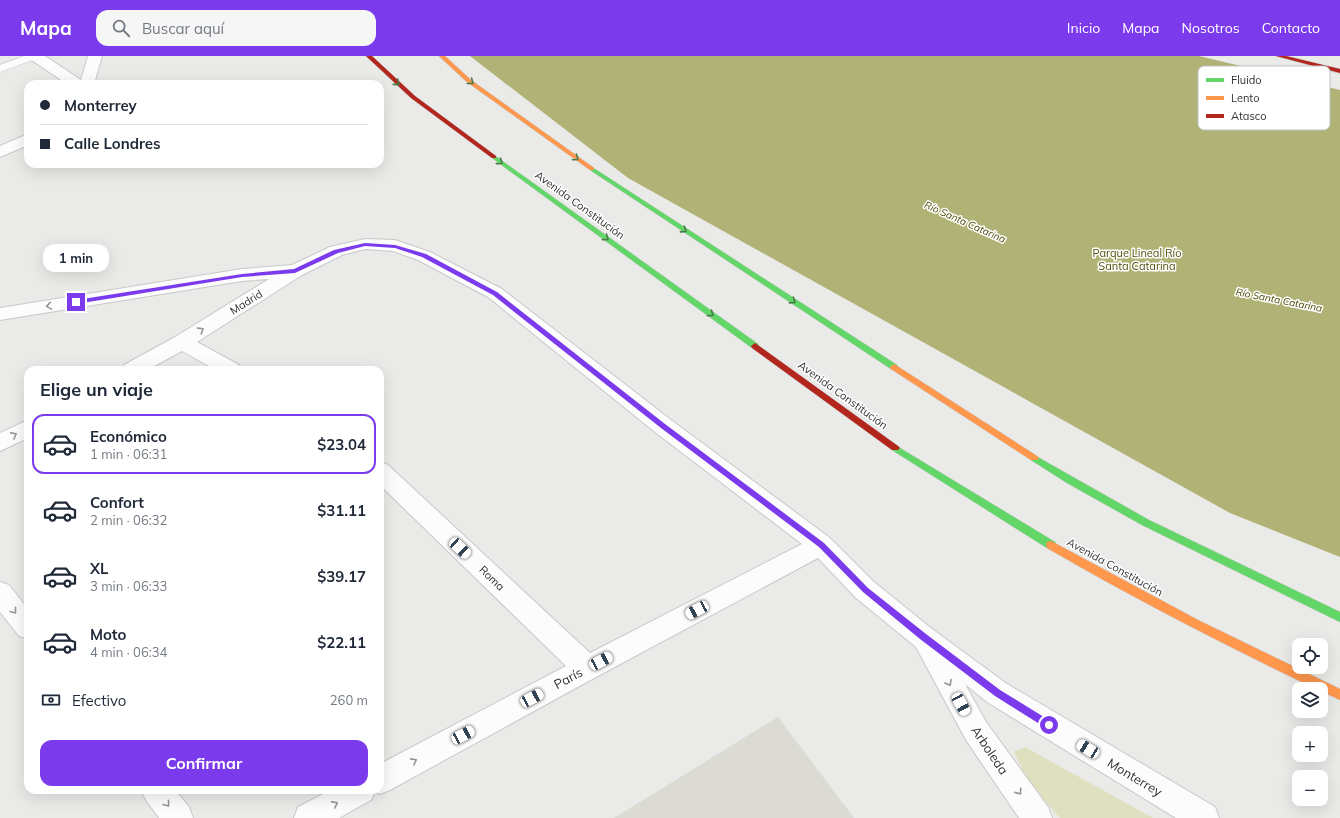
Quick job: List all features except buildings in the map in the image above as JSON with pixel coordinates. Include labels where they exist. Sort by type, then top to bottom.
[{"type":"highway","name":"Avenida Constitución","points":[[369,56],[413,97],[484,150],[888,443],[1052,546],[1150,600],[1258,656],[1340,695]]},
{"type":"highway","points":[[442,56],[469,81],[501,105],[613,184],[1063,477],[1150,524],[1340,617]]},
{"type":"highway","points":[[1279,56],[1320,66]]},
{"type":"highway","points":[[1330,69],[1340,71]]},
{"type":"street","points":[[35,56],[71,80]]},
{"type":"street","points":[[88,80],[95,56]]},
{"type":"street","points":[[0,152],[24,141]]},
{"type":"street","name":"Madrid","points":[[138,366],[182,342],[295,271],[336,251],[365,244]]},
{"type":"street","name":"Monterrey","points":[[365,244],[395,246],[424,256],[495,294],[663,426],[821,545],[865,590],[923,637],[997,693],[1204,818]]},
{"type":"street","points":[[0,314],[242,275],[295,271]]},
{"type":"street","points":[[182,342],[225,366]]},
{"type":"street","points":[[0,443],[24,430]]},
{"type":"street","name":"Roma","points":[[384,475],[587,668]]},
{"type":"street","name":"París","points":[[384,778],[587,668],[821,545]]},
{"type":"street","points":[[0,593],[24,623]]},
{"type":"street","name":"Arboleda","points":[[923,637],[976,732],[1037,818]]},
{"type":"street","points":[[159,794],[178,818]]},
{"type":"street","points":[[309,818],[354,794]]},
{"type":"lane","points":[[0,69],[35,56]]},
{"type":"shaded area","points":[[778,717],[854,818],[614,818]]},
{"type":"shaded area","points":[[1025,747],[1153,818],[1060,818],[1029,783],[1014,752]]},
{"type":"water","name":"Río Santa Catarina","points":[[470,56],[1199,56],[1240,66],[1198,66],[1198,130],[1330,130],[1330,88],[1340,90],[1340,557],[1230,513],[628,178]]},
{"type":"traffic: fast","points":[[494,157],[755,346]]},
{"type":"traffic: fast","points":[[592,169],[894,367]]},
{"type":"traffic: fast","points":[[895,448],[1051,545]]},
{"type":"traffic: fast","points":[[1034,458],[1070,481],[1184,542],[1340,617]]},
{"type":"traffic: slow","points":[[442,56],[469,81],[592,169]]},
{"type":"traffic: slow","points":[[894,367],[1034,458]]},
{"type":"traffic: slow","points":[[1051,545],[1194,623],[1340,695]]},
{"type":"traffic: jam","points":[[369,56],[413,97],[494,157]]},
{"type":"traffic: jam","points":[[1279,56],[1320,66]]},
{"type":"traffic: jam","points":[[1330,69],[1340,71]]},
{"type":"traffic: jam","points":[[755,346],[895,448]]},
{"type":"route","points":[[76,302],[242,275],[295,271],[336,251],[365,244],[395,246],[424,256],[495,294],[663,426],[821,545],[865,590],[923,637],[997,693],[1049,725]]},
{"type":"park label","name":"Parque Lineal Río Santa Catarina","points":[[1137,259]]}]
